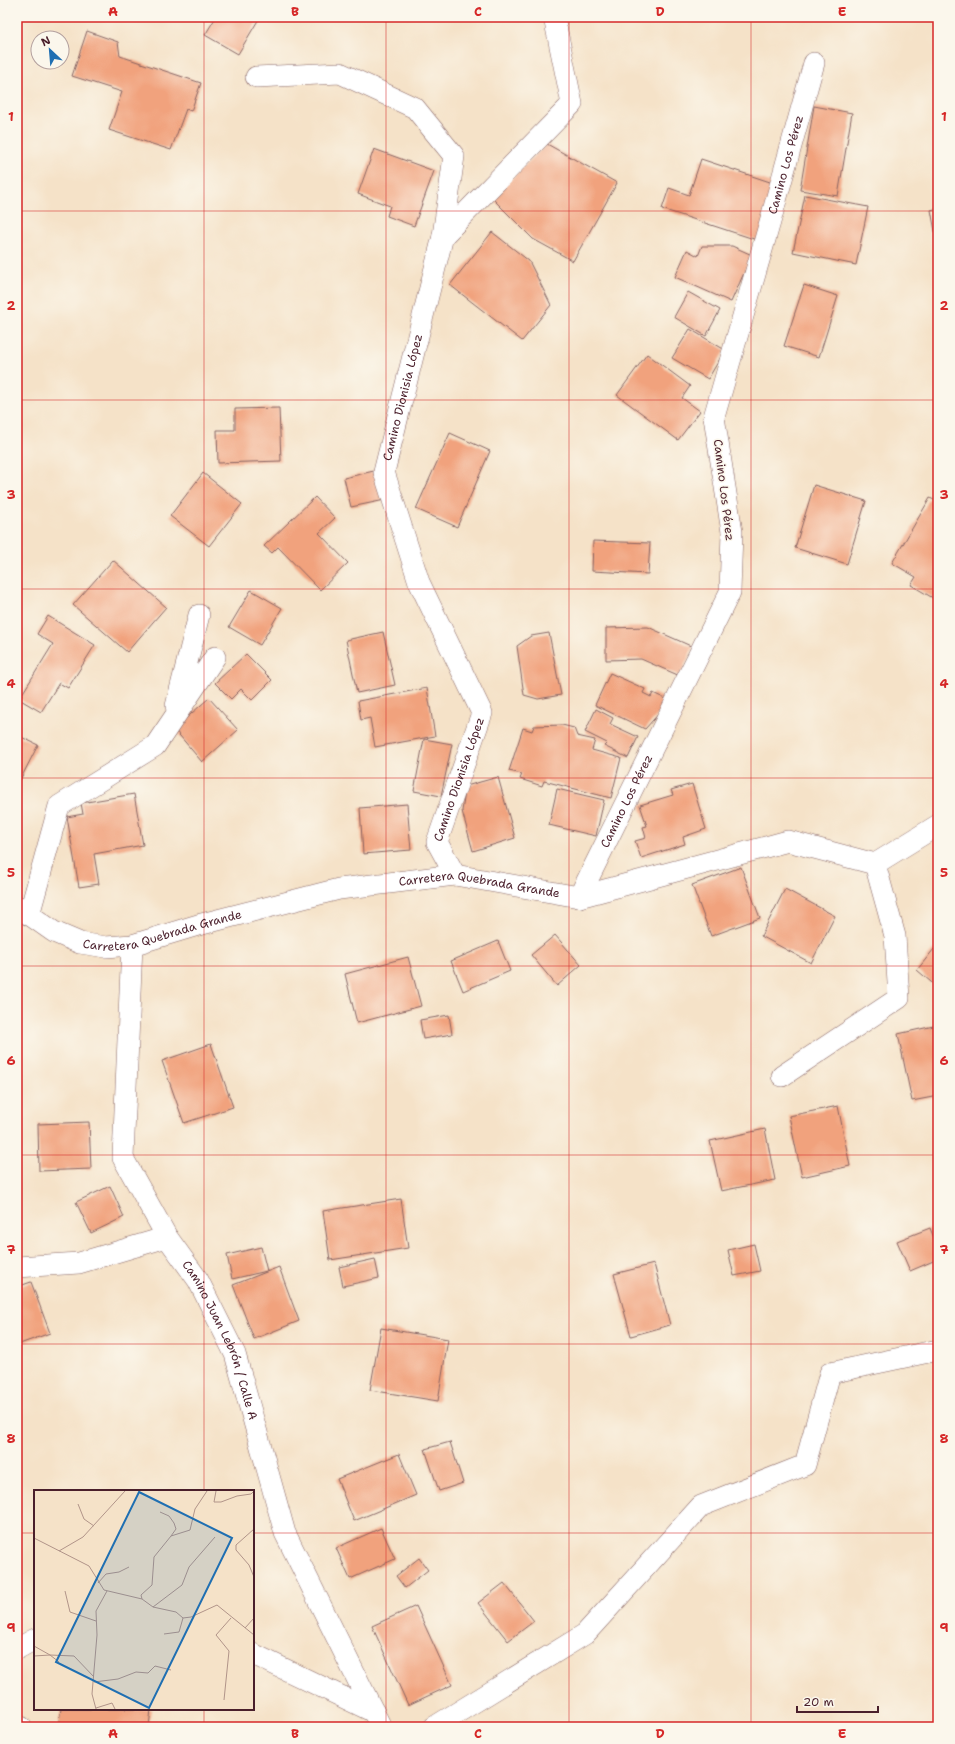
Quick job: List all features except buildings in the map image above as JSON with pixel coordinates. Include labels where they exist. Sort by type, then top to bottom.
[{"type":"street","points":[[443,236],[572,104],[554,17]]},
{"type":"street","name":"Camino Los Pérez","points":[[579,896],[730,592],[732,532],[714,417],[814,63]]},
{"type":"street","name":"Camino Dionisia López","points":[[256,77],[340,73],[415,108],[454,156],[443,236],[384,472],[419,582],[482,713],[437,842],[455,875]]},
{"type":"street","points":[[172,720],[199,615]]},
{"type":"street","points":[[23,911],[59,806],[155,746],[215,657]]},
{"type":"street","points":[[782,1076],[899,998],[895,936],[875,864],[938,825]]},
{"type":"street","name":"Carretera Quebrada Grande","points":[[23,911],[54,932],[80,943],[106,947],[132,945],[198,925],[339,889],[455,875],[579,896],[788,841],[875,864]]},
{"type":"street","name":"Camino Juan Lebrón / Calle A","points":[[132,945],[123,1158],[167,1237],[198,1280],[235,1354],[285,1533],[378,1719]]},
{"type":"street","points":[[17,1267],[79,1264],[167,1237]]},
{"type":"street","points":[[434,1727],[584,1634],[701,1506],[805,1465],[830,1373],[938,1350]]},
{"type":"street","points":[[17,1649],[34,1640]]},
{"type":"street","points":[[254,1655],[378,1719]]},
{"type":"street","points":[[17,1726],[21,1727]]}]
